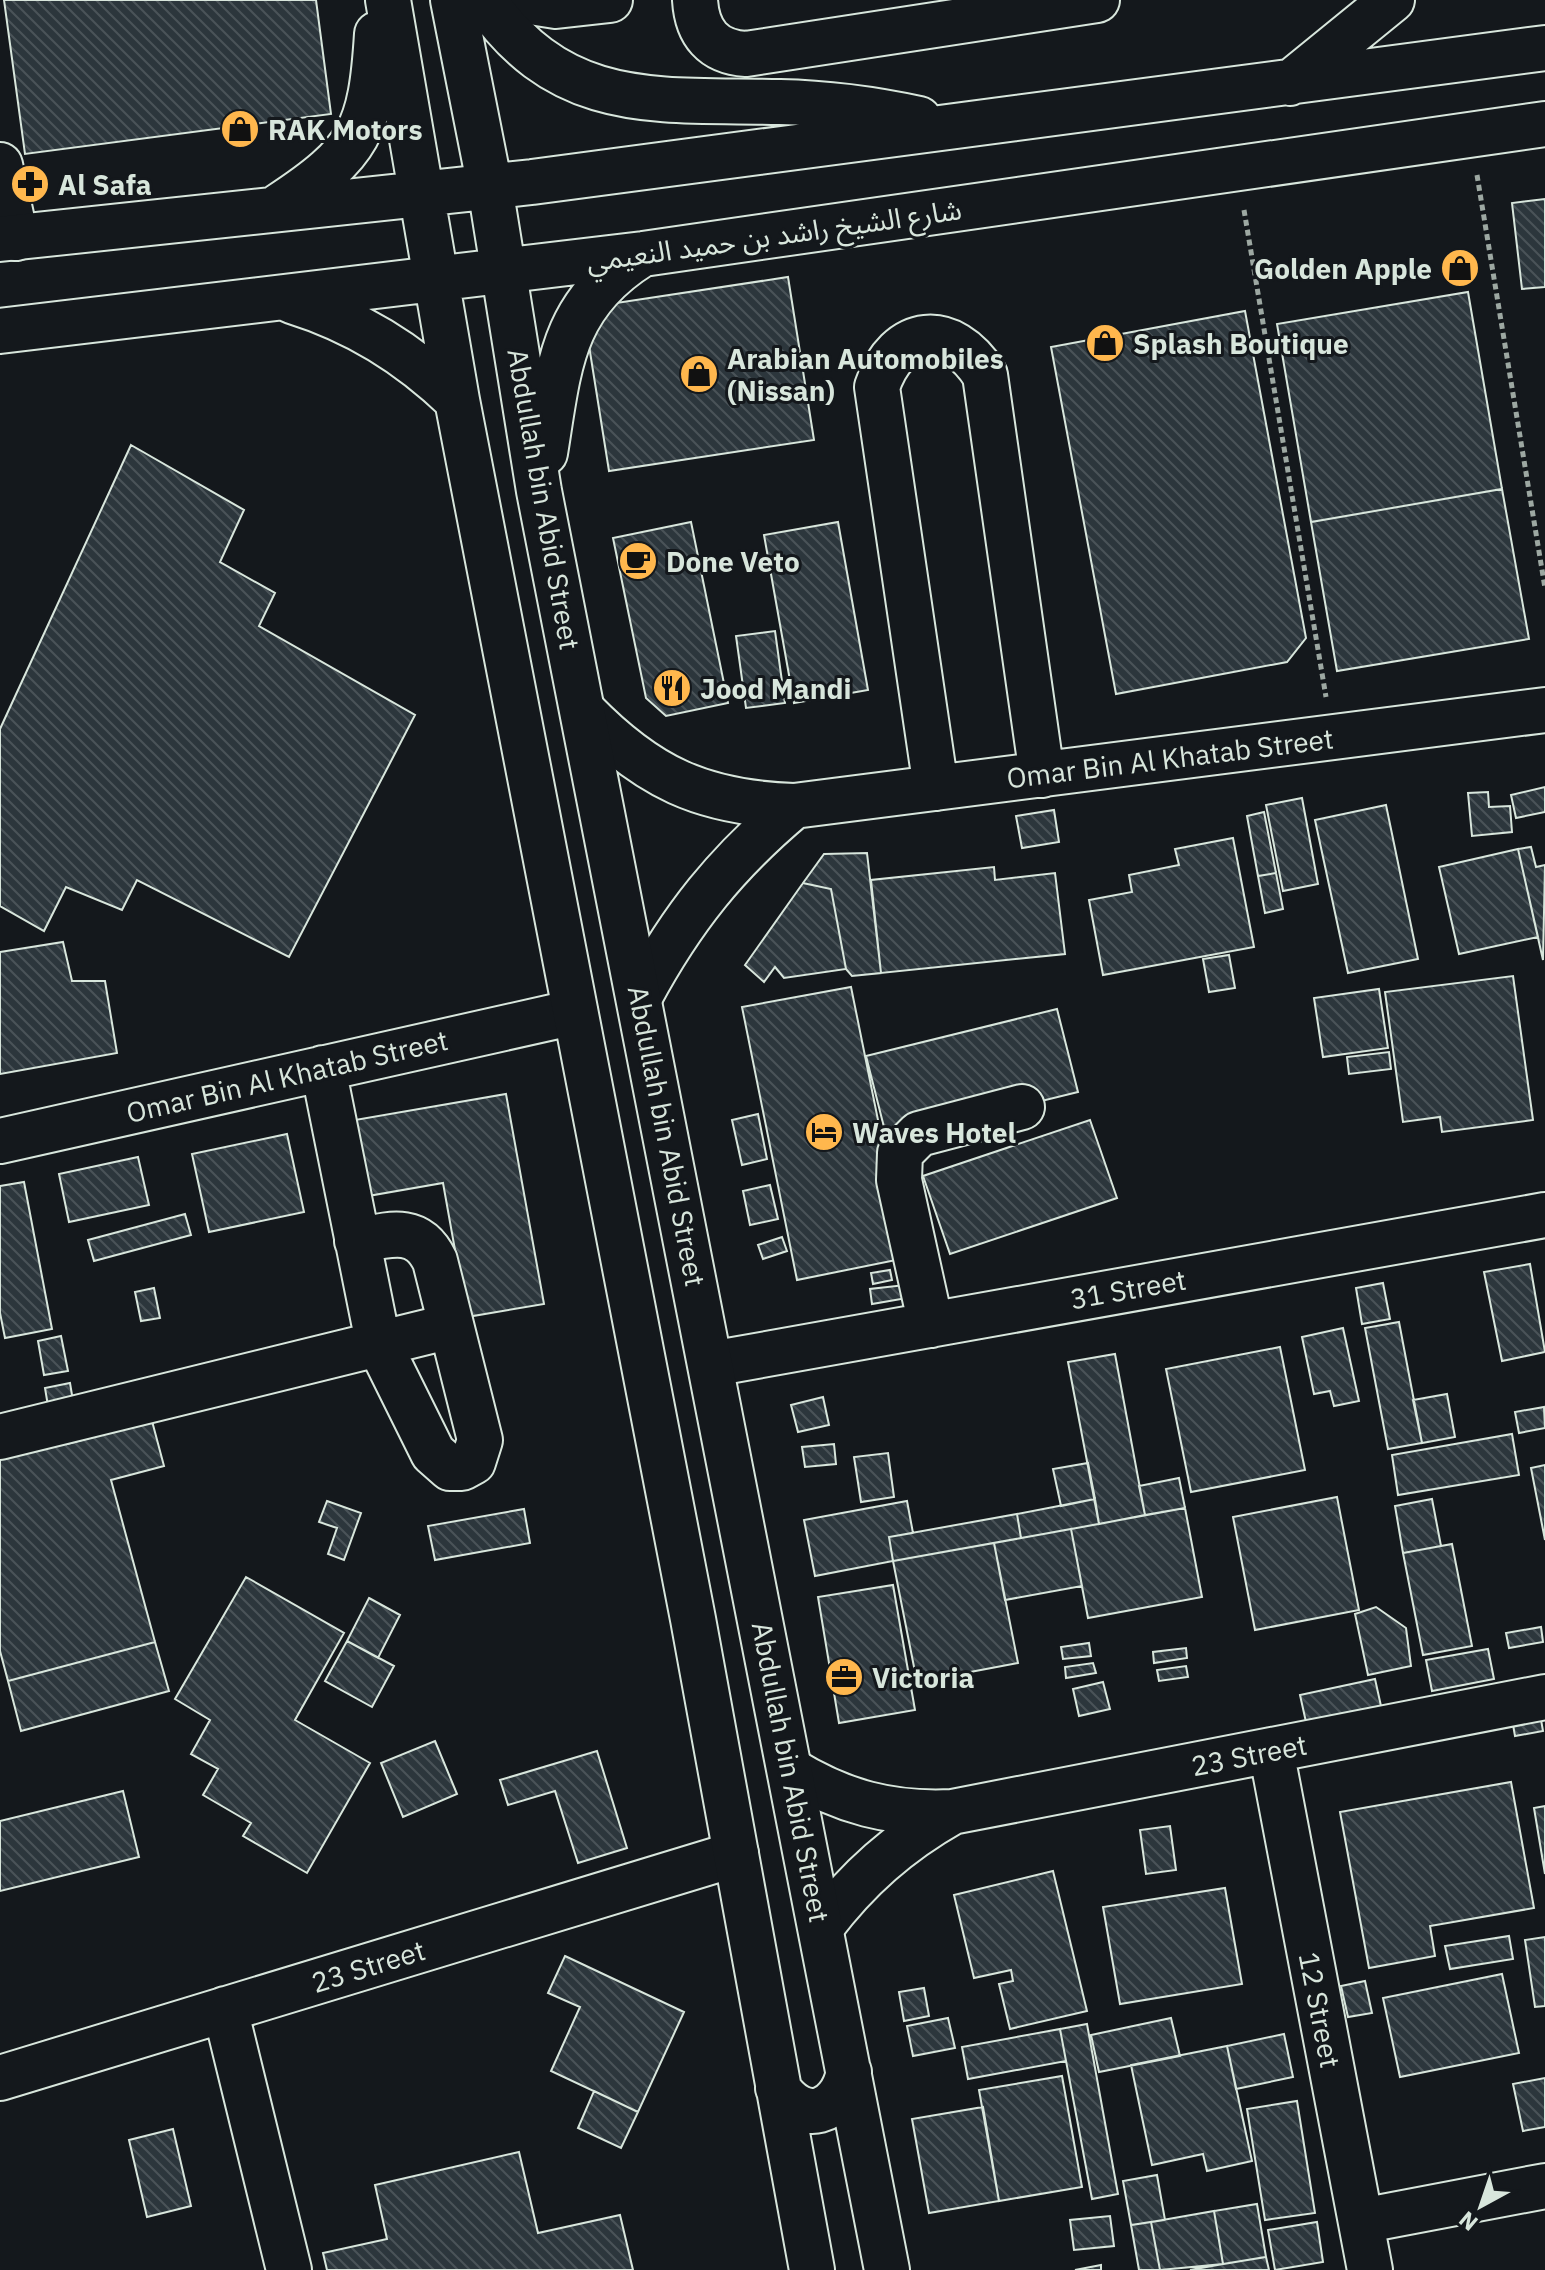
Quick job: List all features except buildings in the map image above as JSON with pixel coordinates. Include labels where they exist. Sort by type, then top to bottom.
[{"type":"main road","points":[[273,209],[321,178],[342,159],[359,135],[370,108],[380,0]]},
{"type":"main road","points":[[388,0],[457,400],[693,1619],[812,2270]]},
{"type":"main road","name":"Abdullah bin Abid Street","points":[[453,0],[490,187],[539,491],[887,2270]]},
{"type":"main road","points":[[484,0],[513,37],[548,65],[573,80],[608,93],[644,100],[814,103],[957,126]]},
{"type":"main road","points":[[518,0],[556,6],[610,0]]},
{"type":"main road","points":[[695,0],[700,30],[712,44],[728,53],[746,54],[1097,0]]},
{"type":"main road","points":[[1290,83],[1392,0]]},
{"type":"main road","points":[[0,165],[8,238],[490,187],[1545,48]]},
{"type":"main road","name":"شارع الشيخ راشد بن حميد النعيمي","points":[[0,331],[643,254],[1237,171],[1545,124]]},
{"type":"main road","points":[[539,491],[558,373],[569,333],[599,287],[643,254]]},
{"type":"main road","points":[[286,299],[324,311],[395,348],[457,400]]},
{"type":"main road","points":[[936,788],[877,387],[885,364],[903,346],[926,338],[950,340],[971,354],[985,375],[1042,775]]},
{"type":"main road","name":"Omar Bin Al Khatab Street","points":[[583,711],[617,746],[656,773],[700,793],[747,804],[794,806],[1545,710]]},
{"type":"main road","points":[[640,996],[684,922],[721,873],[794,806]]},
{"type":"main road","name":"Omar Bin Al Khatab Street","points":[[0,1141],[575,1012]]},
{"type":"main road","points":[[323,1068],[357,1241],[378,1342],[433,1453],[450,1468],[462,1468],[473,1462],[479,1452],[480,1440],[435,1261],[419,1239],[395,1232],[357,1241]]},
{"type":"main road","points":[[931,1325],[899,1180],[900,1153],[919,1134],[1022,1107]]},
{"type":"main road","name":"31 Street","points":[[711,1364],[1545,1215]]},
{"type":"main road","points":[[0,1437],[451,1326]]},
{"type":"main road","points":[[693,1619],[699,1604],[713,1593],[729,1589],[746,1593],[758,1604]]},
{"type":"main road","name":"23 Street","points":[[790,1770],[820,1788],[884,1810],[952,1812],[1545,1697]]},
{"type":"main road","name":"12 Street","points":[[1271,1750],[1370,2270]]},
{"type":"main road","name":"23 Street","points":[[821,1927],[842,1898],[884,1857],[952,1812]]},
{"type":"main road","name":"23 Street","points":[[0,2078],[736,1854]]},
{"type":"main road","points":[[225,2009],[289,2270]]},
{"type":"main road","points":[[778,2088],[798,2108],[812,2111],[827,2108],[846,2088],[849,2072]]},
{"type":"main road","points":[[1361,2221],[1545,2186]]},
{"type":"path","points":[[1470,134],[1545,588]]},
{"type":"path","points":[[1237,171],[1333,737]]},
{"type":"place","name":"RAK Motors","points":[[240,129]]},
{"type":"place","name":"Al Safa","points":[[30,184]]},
{"type":"place","name":"Golden Apple","points":[[1460,268]]},
{"type":"place","name":"Splash Boutique","points":[[1105,343]]},
{"type":"place","name":"Arabian Automobiles (Nissan)","points":[[699,374]]},
{"type":"place","name":"Done Veto","points":[[638,561]]},
{"type":"place","name":"Jood Mandi","points":[[672,688]]},
{"type":"place","name":"Waves Hotel","points":[[824,1132]]},
{"type":"place","name":"Victoria","points":[[844,1677]]}]
